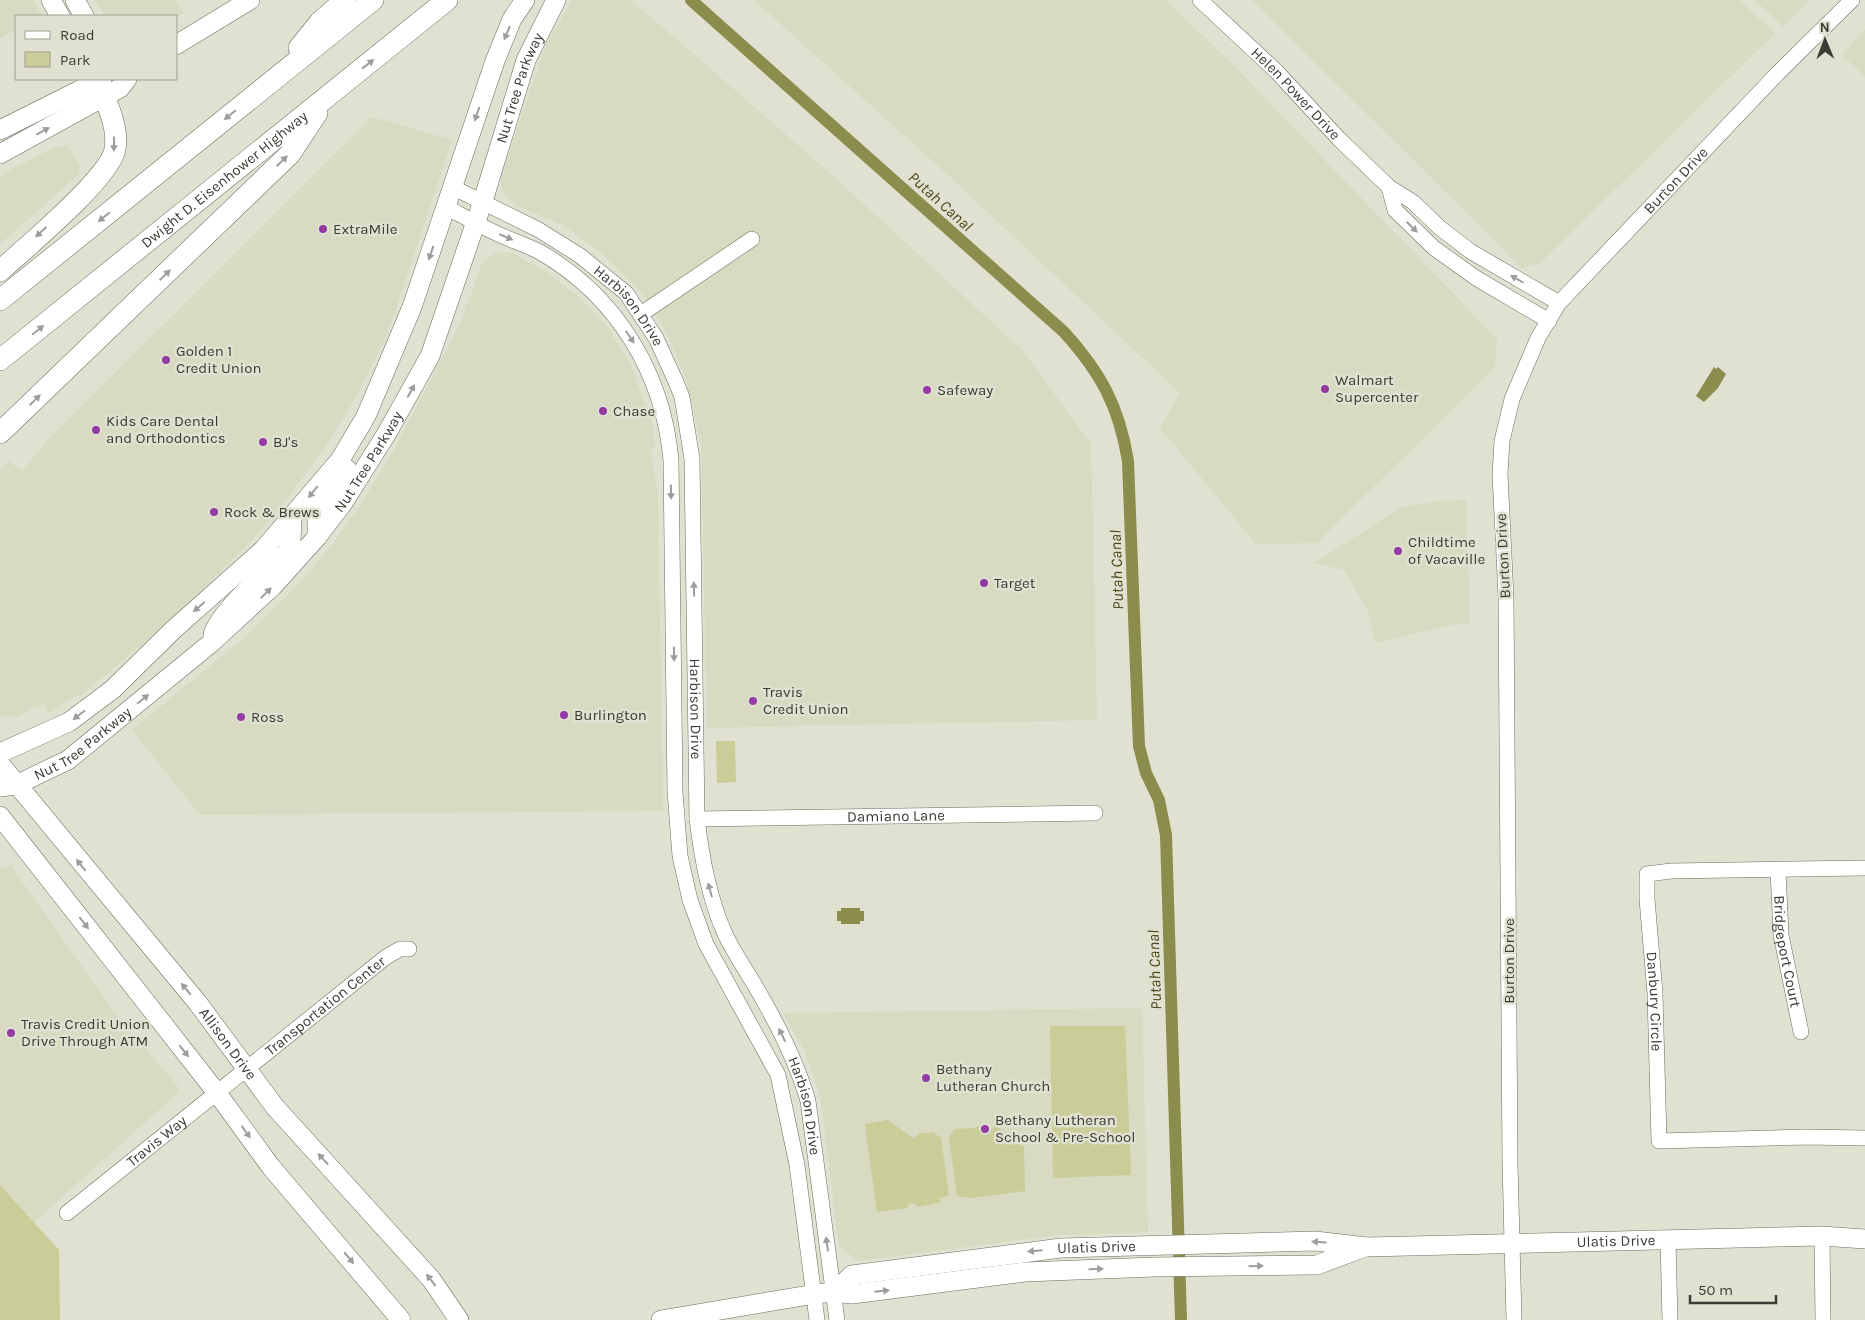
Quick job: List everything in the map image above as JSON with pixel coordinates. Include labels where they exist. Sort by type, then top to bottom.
[{"type":"highway","points":[[268,84],[320,22],[344,0]]},
{"type":"highway","points":[[0,300],[373,0]]},
{"type":"highway","name":"Dwight D. Eisenhower Highway","points":[[0,360],[447,0]]},
{"type":"highway","points":[[0,271],[77,199],[110,163],[116,149],[108,83]]},
{"type":"highway","points":[[0,433],[290,154],[330,94]]},
{"type":"main road","points":[[51,0],[59,15]]},
{"type":"main road","points":[[75,0],[83,15]]},
{"type":"main road","points":[[178,44],[250,0]]},
{"type":"main road","name":"Nut Tree Parkway","points":[[0,753],[69,722],[113,689],[173,630],[263,550],[340,460],[366,416],[412,307],[495,61],[512,19],[525,0]]},
{"type":"main road","name":"Nut Tree Parkway","points":[[8,786],[68,760],[211,643],[273,586],[317,537],[343,503],[384,438],[430,356],[483,201],[526,60],[556,0]]},
{"type":"main road","points":[[0,130],[108,83]]},
{"type":"main road","points":[[0,154],[108,83]]},
{"type":"main road","points":[[317,537],[317,513],[366,439],[366,416]]},
{"type":"main road","points":[[211,643],[215,626],[287,552],[291,541],[292,518]]},
{"type":"main road","name":"Allison Drive","points":[[0,764],[8,786],[197,1002],[275,1107],[431,1279],[459,1320]]},
{"type":"main road","points":[[0,816],[217,1093],[271,1167],[401,1320]]},
{"type":"main road","name":"Ulatis Drive","points":[[824,1293],[852,1275],[1022,1252],[1165,1245],[1315,1241],[1367,1247],[1822,1236],[1865,1238]]},
{"type":"main road","name":"Ulatis Drive","points":[[661,1320],[824,1293],[852,1294],[1026,1272],[1194,1266],[1317,1265],[1367,1247]]},
{"type":"street","name":"Helen Power Drive","points":[[1200,0],[1276,72],[1339,139],[1389,187],[1413,202],[1440,228],[1470,251],[1559,303]]},
{"type":"street","name":"Burton Drive","points":[[1514,1320],[1506,597],[1500,474],[1506,419],[1538,338],[1559,303],[1778,73],[1852,0]]},
{"type":"street","name":"Harbison Drive","points":[[452,187],[539,230],[579,255],[626,293],[641,314],[663,352],[682,397],[692,460],[697,820],[704,869],[713,903],[726,935],[771,1013],[799,1069],[808,1101],[824,1293],[817,1320]]},
{"type":"street","points":[[1389,187],[1394,210],[1434,248],[1476,278],[1549,321]]},
{"type":"street","name":"Harbison Drive","points":[[446,207],[538,251],[573,274],[588,287],[603,302],[633,340],[657,391],[665,420],[670,460],[675,792],[680,856],[690,900],[706,944],[778,1075],[824,1293],[837,1320]]},
{"type":"street","points":[[641,314],[752,239]]},
{"type":"street","name":"Damiano Lane","points":[[697,820],[1095,813]]},
{"type":"street","name":"Danbury Circle","points":[[1865,868],[1671,871],[1647,874],[1655,994],[1659,1141],[1814,1137],[1865,1138]]},
{"type":"street","name":"Bridgeport Court","points":[[1778,870],[1781,935],[1801,1032]]},
{"type":"street","name":"Transportation Center","points":[[246,1070],[386,957],[400,949],[409,949]]},
{"type":"street","name":"Travis Way","points":[[67,1213],[246,1070]]},
{"type":"street","points":[[1822,1236],[1823,1320]]},
{"type":"street","points":[[1668,1240],[1670,1320]]},
{"type":"shaded area","points":[[0,0],[33,0],[41,15],[15,15],[15,30],[0,38]]},
{"type":"shaded area","points":[[94,0],[175,0],[184,13],[178,16],[104,15]]},
{"type":"shaded area","points":[[572,0],[630,0],[674,37],[831,174],[1023,351],[1091,444],[1097,720],[707,728],[701,441],[686,379],[666,332],[643,294],[601,253],[563,225],[515,205],[502,192],[501,176],[546,45]]},
{"type":"shaded area","points":[[754,0],[1166,0],[1238,70],[1497,339],[1495,367],[1317,543],[1256,544],[1160,428],[1180,393],[948,175]]},
{"type":"shaded area","points":[[1252,0],[1739,0],[1775,33],[1540,263],[1522,268]]},
{"type":"shaded area","points":[[1755,0],[1810,0],[1783,27]]},
{"type":"shaded area","points":[[1865,30],[1865,77],[1842,55]]},
{"type":"shaded area","points":[[372,117],[452,140],[396,309],[382,345],[350,407],[326,446],[287,499],[253,539],[194,598],[124,660],[80,696],[79,694],[49,713],[45,705],[30,709],[18,717],[2,716],[0,713],[0,471],[8,461],[22,471],[47,441]]},
{"type":"shaded area","points":[[68,147],[80,166],[79,174],[0,244],[0,176],[52,148]]},
{"type":"shaded area","points":[[498,252],[515,254],[548,273],[580,298],[608,328],[631,365],[652,423],[655,444],[651,450],[658,496],[663,811],[200,815],[132,730],[239,642],[295,588],[323,556],[360,506],[395,448],[460,324],[483,261]]},
{"type":"shaded area","points":[[1714,367],[1716,369],[1718,367],[1726,374],[1718,388],[1704,402],[1696,396]]},
{"type":"shaded area","points":[[1466,500],[1470,624],[1449,625],[1375,643],[1368,611],[1344,570],[1314,563],[1402,507],[1439,501]]},
{"type":"shaded area","points":[[11,866],[120,1020],[177,1085],[179,1092],[34,1222],[0,1185],[0,869]]},
{"type":"shaded area","points":[[841,908],[860,908],[860,911],[864,911],[864,921],[860,921],[860,924],[841,924],[841,921],[837,921],[837,911],[841,911]]},
{"type":"shaded area","name":"Bethany Lutheran School & Pre-School","points":[[1142,1008],[1148,1232],[1059,1235],[858,1261],[839,1246],[820,1095],[804,1050],[783,1013]]},
{"type":"green space","points":[[716,741],[735,741],[736,782],[717,783]]},
{"type":"green space","points":[[1050,1026],[1125,1026],[1131,1175],[1053,1178]]},
{"type":"green space","points":[[888,1120],[914,1139],[918,1134],[933,1132],[941,1138],[949,1195],[939,1199],[940,1202],[917,1207],[914,1203],[908,1204],[907,1208],[877,1212],[865,1124]]},
{"type":"green space","points":[[982,1125],[990,1131],[995,1125],[1024,1147],[1025,1191],[971,1198],[957,1196],[949,1137],[955,1129],[973,1128]]},
{"type":"green space","points":[[0,1185],[59,1250],[60,1320],[0,1320]]},
{"type":"waterway","name":"Putah Canal","points":[[691,0],[1064,332],[1098,376],[1114,407],[1128,461],[1139,746],[1146,773],[1159,800],[1166,835],[1181,1320]]},
{"type":"place","name":"ExtraMile","points":[[323,229]]},
{"type":"place","name":"Golden 1 Credit Union","points":[[166,360]]},
{"type":"place","name":"Walmart Supercenter","points":[[1325,389]]},
{"type":"place","name":"Safeway","points":[[927,390]]},
{"type":"place","name":"Chase","points":[[603,411]]},
{"type":"place","name":"Kids Care Dental and Orthodontics","points":[[96,430]]},
{"type":"place","name":"BJ's","points":[[263,442]]},
{"type":"place","name":"Rock & Brews","points":[[214,512]]},
{"type":"place","name":"Childtime of Vacaville","points":[[1398,551]]},
{"type":"place","name":"Target","points":[[984,583]]},
{"type":"place","name":"Travis Credit Union","points":[[753,701]]},
{"type":"place","name":"Burlington","points":[[564,715]]},
{"type":"place","name":"Ross","points":[[241,717]]},
{"type":"place","name":"Travis Credit Union Drive Through ATM","points":[[11,1033]]},
{"type":"place","name":"Bethany Lutheran Church","points":[[926,1078]]},
{"type":"place","name":"Bethany Lutheran School & Pre-School","points":[[985,1129]]}]
